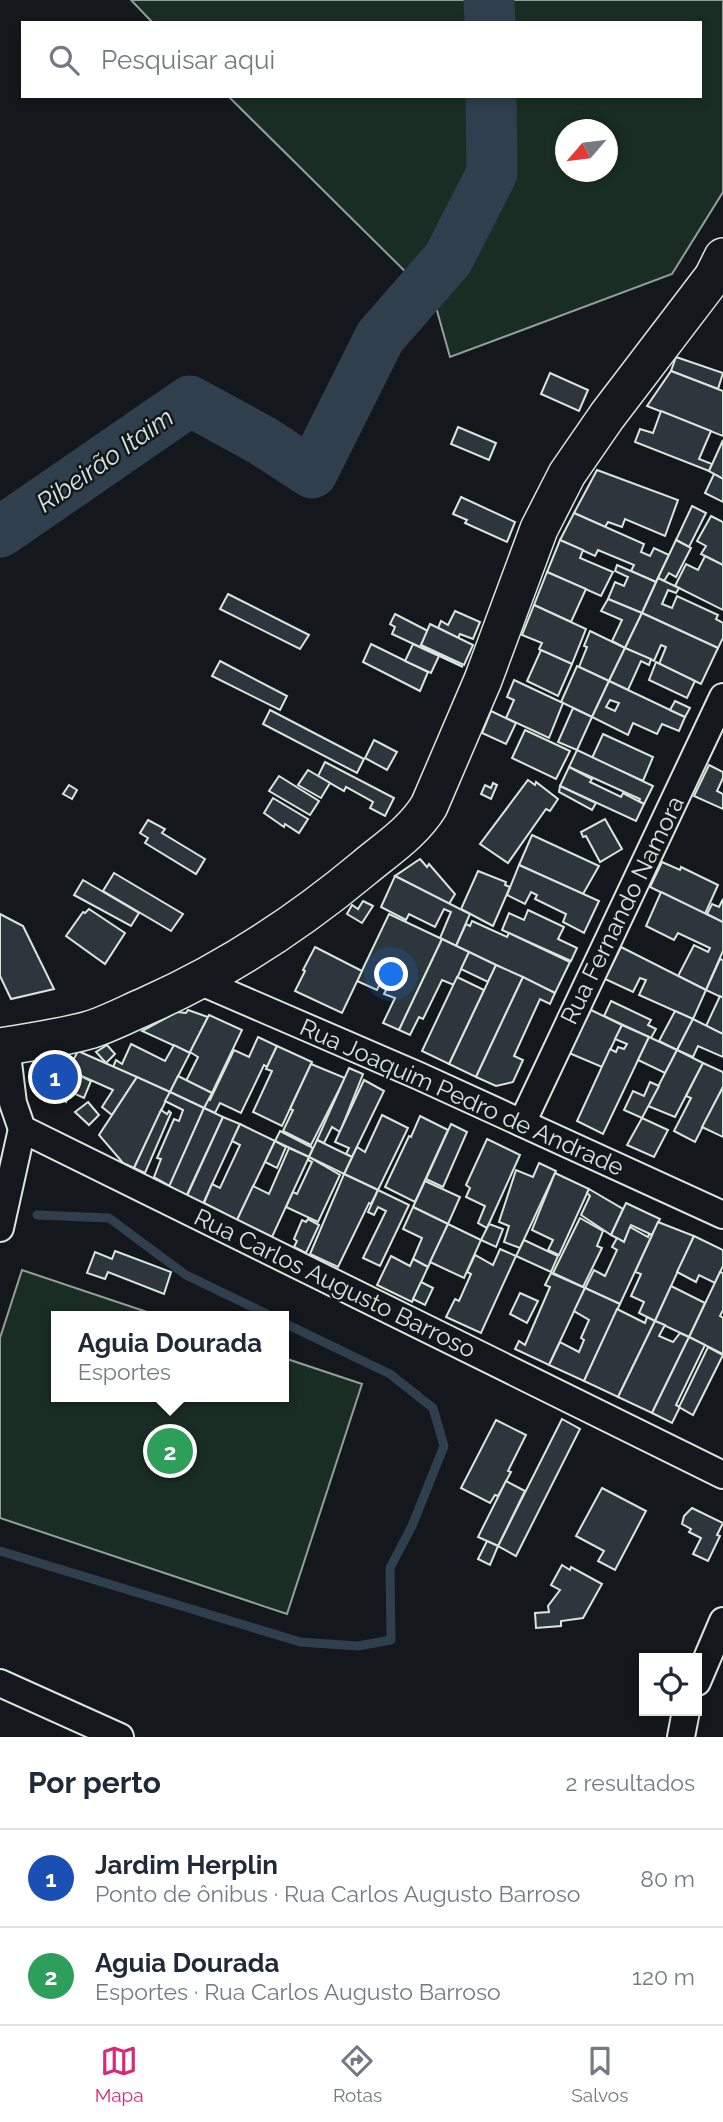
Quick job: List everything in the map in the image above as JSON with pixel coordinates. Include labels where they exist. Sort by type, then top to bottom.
[{"type":"main road","points":[[3,1046],[91,1029],[199,981],[241,957],[343,885],[407,834],[420,820],[429,806],[483,680],[539,529],[567,474],[722,262]]},
{"type":"street","name":"Rua Fernando Namora","points":[[522,1123],[723,697]]},
{"type":"street","name":"Rua Joaquim Pedro de Andrade","points":[[199,981],[723,1215]]},
{"type":"street","points":[[0,1228],[23,1129],[13,1103],[3,1046]]},
{"type":"street","name":"Rua Carlos Augusto Barroso","points":[[23,1129],[723,1475]]},
{"type":"street","points":[[702,1670],[723,1621]]},
{"type":"street","points":[[0,1683],[120,1737]]},
{"type":"street","points":[[681,1737],[685,1716]]},
{"type":"green space","points":[[131,0],[723,0],[723,192],[672,274],[450,357],[434,300],[230,98],[702,98],[702,21],[151,21]]},
{"type":"green space","points":[[22,1270],[144,1311],[51,1311],[51,1402],[289,1402],[289,1360],[362,1384],[287,1614],[0,1518],[0,1338]]},
{"type":"building","points":[[676,357],[723,373],[718,389],[671,371]]},
{"type":"building","points":[[671,371],[723,391],[723,436],[647,406]]},
{"type":"building","points":[[550,373],[588,390],[579,411],[541,394]]},
{"type":"building","points":[[661,411],[711,431],[699,459],[712,464],[709,471],[635,442],[640,429],[653,433]]},
{"type":"building","points":[[458,427],[496,443],[489,460],[451,444]]},
{"type":"building","points":[[723,440],[723,479],[709,471]]},
{"type":"building","points":[[597,470],[678,500],[665,536],[625,519],[622,527],[608,522],[605,527],[574,513]]},
{"type":"building","points":[[714,474],[723,479],[723,502],[705,493]]},
{"type":"building","points":[[461,497],[515,522],[507,542],[465,523],[467,520],[453,514]]},
{"type":"building","points":[[692,506],[706,513],[689,547],[676,540]]},
{"type":"building","points":[[574,513],[644,544],[641,552],[650,556],[654,548],[669,555],[656,582],[631,571],[634,565],[598,550],[595,556],[560,540]]},
{"type":"building","points":[[711,516],[723,522],[723,565],[701,554],[706,546],[697,541]]},
{"type":"building","points":[[560,540],[583,550],[580,558],[613,572],[601,596],[547,572]]},
{"type":"building","points":[[676,540],[691,548],[676,577],[669,573],[664,581],[658,578]]},
{"type":"building","points":[[705,556],[723,565],[723,610],[675,586],[686,564],[698,570]]},
{"type":"building","points":[[617,565],[656,582],[642,613],[608,599],[615,582],[624,586],[628,577],[615,571]]},
{"type":"building","points":[[547,572],[586,589],[571,622],[534,605]]},
{"type":"building","points":[[658,578],[679,588],[676,593],[668,590],[662,604],[672,608],[677,596],[718,615],[716,619],[723,623],[723,638],[718,648],[642,613]]},
{"type":"building","points":[[228,594],[309,635],[300,649],[220,609]]},
{"type":"building","points":[[608,599],[642,613],[625,648],[612,641],[622,620],[601,611]]},
{"type":"building","points":[[534,605],[586,629],[572,664],[540,650],[542,643],[522,635]]},
{"type":"building","points":[[455,611],[480,622],[473,639],[460,634],[458,638],[438,628],[441,621],[448,625]]},
{"type":"building","points":[[642,613],[718,648],[701,684],[659,664],[666,647],[661,645],[654,661],[625,648]]},
{"type":"building","points":[[395,614],[428,631],[421,645],[463,667],[392,634],[395,627],[390,624]]},
{"type":"building","points":[[430,624],[473,645],[464,665],[421,645]]},
{"type":"building","points":[[590,631],[625,648],[609,681],[579,667]]},
{"type":"building","points":[[371,644],[428,672],[420,691],[363,662]]},
{"type":"building","points":[[413,644],[439,656],[431,673],[405,661]]},
{"type":"building","points":[[625,648],[651,659],[649,665],[641,661],[628,690],[609,681]]},
{"type":"building","points":[[541,650],[572,664],[558,696],[527,681]]},
{"type":"building","points":[[220,661],[287,696],[280,710],[212,676]]},
{"type":"building","points":[[656,662],[695,681],[687,698],[649,680]]},
{"type":"building","points":[[577,666],[609,681],[592,717],[561,702]]},
{"type":"building","points":[[514,680],[563,703],[549,738],[506,718],[514,700],[507,697]]},
{"type":"building","points":[[609,681],[685,717],[679,731],[662,724],[657,734],[633,723],[628,735],[592,717]],"holes":[[[610,700],[619,703],[615,711],[606,707]]]},
{"type":"building","points":[[675,701],[690,708],[685,717],[670,710]]},
{"type":"building","points":[[573,708],[592,717],[577,750],[558,742]]},
{"type":"building","points":[[270,710],[364,759],[357,773],[263,724]]},
{"type":"building","points":[[491,711],[516,723],[506,744],[482,733]]},
{"type":"building","points":[[525,730],[570,751],[556,779],[512,758]]},
{"type":"building","points":[[603,734],[653,757],[643,781],[592,758]]},
{"type":"building","points":[[374,740],[397,752],[387,770],[365,758]]},
{"type":"building","points":[[577,750],[653,786],[644,804],[640,799],[569,767]]},
{"type":"building","points":[[325,762],[394,798],[385,816],[370,808],[373,802],[346,787],[344,791],[318,776]]},
{"type":"building","points":[[709,765],[723,772],[717,791],[723,794],[723,809],[694,796]]},
{"type":"building","points":[[569,767],[592,779],[590,782],[621,797],[623,793],[644,804],[636,821],[560,786]]},
{"type":"building","points":[[308,770],[330,783],[321,798],[298,785]]},
{"type":"building","points":[[279,776],[319,801],[310,815],[269,791]]},
{"type":"building","points":[[528,780],[535,785],[536,782],[558,799],[550,811],[546,809],[508,863],[480,844]]},
{"type":"building","points":[[493,783],[497,785],[491,799],[481,794],[485,785],[491,788]]},
{"type":"building","points":[[69,785],[77,790],[72,799],[63,794]]},
{"type":"building","points":[[560,786],[596,803],[592,810],[559,792]]},
{"type":"building","points":[[273,798],[308,819],[299,833],[285,824],[284,827],[264,813]]},
{"type":"building","points":[[605,819],[622,849],[600,862],[581,832]]},
{"type":"building","points":[[148,820],[165,829],[162,833],[205,859],[196,874],[145,843],[148,838],[140,833]]},
{"type":"building","points":[[532,835],[599,866],[583,894],[519,865]]},
{"type":"building","points":[[420,859],[427,867],[429,864],[455,894],[449,904],[395,876]]},
{"type":"building","points":[[662,862],[680,870],[681,867],[718,885],[705,914],[650,887]]},
{"type":"building","points":[[519,865],[599,901],[584,933],[563,922],[566,914],[535,899],[537,895],[531,892],[525,904],[507,895]]},
{"type":"building","points":[[478,871],[506,882],[505,885],[510,887],[493,926],[461,909]]},
{"type":"building","points":[[114,873],[183,914],[171,931],[103,891]]},
{"type":"building","points":[[395,876],[470,914],[456,946],[440,938],[451,912],[444,909],[435,927],[409,914],[406,920],[381,907]]},
{"type":"building","points":[[83,880],[139,913],[131,926],[74,895]]},
{"type":"building","points":[[661,892],[723,922],[723,951],[706,990],[678,976],[694,945],[708,952],[710,948],[678,933],[674,940],[646,926]]},
{"type":"building","points":[[723,899],[723,922],[707,914],[712,904],[719,907]]},
{"type":"building","points":[[363,901],[373,906],[362,923],[347,914],[352,905],[358,909]]},
{"type":"building","points":[[89,909],[125,933],[105,964],[66,936],[83,912]]},
{"type":"building","points":[[528,910],[564,927],[558,939],[577,948],[571,961],[502,930],[509,913],[524,920]]},
{"type":"building","points":[[0,914],[23,926],[54,989],[11,999],[0,976]]},
{"type":"building","points":[[389,914],[442,939],[399,1030],[383,1023],[395,998],[384,994],[400,962],[392,959],[377,990],[357,981]]},
{"type":"building","points":[[472,921],[507,937],[509,933],[570,962],[555,993],[456,946],[466,924],[470,926]]},
{"type":"building","points":[[442,939],[469,952],[454,985],[442,980],[423,1019],[419,1017],[410,1035],[399,1030]]},
{"type":"building","points":[[315,947],[362,971],[342,1013],[295,991]]},
{"type":"building","points":[[621,947],[706,990],[693,1019],[639,995],[646,980],[640,978],[633,992],[605,979]]},
{"type":"building","points":[[469,952],[496,965],[488,982],[461,969]]},
{"type":"building","points":[[720,959],[723,960],[723,998],[706,990]]},
{"type":"building","points":[[496,965],[523,977],[476,1077],[449,1064]]},
{"type":"building","points":[[457,977],[484,990],[449,1064],[422,1051]]},
{"type":"building","points":[[523,977],[555,993],[550,1004],[540,999],[514,1056],[523,1060],[513,1082],[496,1086],[476,1077]]},
{"type":"building","points":[[720,996],[723,998],[723,1034],[706,1026]]},
{"type":"building","points":[[611,1001],[651,1020],[648,1025],[656,1029],[651,1038],[604,1016]]},
{"type":"building","points":[[188,1010],[208,1017],[190,1053],[142,1031],[177,1012],[186,1013]]},
{"type":"building","points":[[591,1010],[622,1025],[602,1067],[569,1053]]},
{"type":"building","points":[[675,1011],[693,1019],[677,1050],[659,1041]]},
{"type":"building","points":[[209,1015],[242,1030],[212,1093],[186,1081],[198,1057],[190,1052]]},
{"type":"building","points":[[693,1019],[723,1034],[723,1057],[698,1046],[693,1057],[677,1050]]},
{"type":"building","points":[[622,1025],[649,1037],[603,1134],[577,1121],[610,1049],[616,1052],[618,1047],[624,1049],[627,1044],[615,1039]]},
{"type":"building","points":[[258,1037],[277,1046],[267,1067],[264,1065],[241,1113],[220,1103],[215,1113],[204,1108],[234,1050],[249,1057]]},
{"type":"building","points":[[649,1037],[677,1050],[665,1073],[638,1060]]},
{"type":"building","points":[[131,1044],[165,1061],[174,1045],[190,1053],[170,1092],[113,1067],[116,1060],[122,1064]]},
{"type":"building","points":[[107,1045],[115,1054],[106,1063],[96,1052]]},
{"type":"building","points":[[277,1046],[312,1062],[282,1126],[253,1112],[272,1071],[266,1069]]},
{"type":"building","points":[[677,1050],[703,1063],[675,1117],[648,1106]]},
{"type":"building","points":[[78,1051],[137,1077],[112,1115],[102,1107],[113,1090],[68,1070]]},
{"type":"building","points":[[703,1063],[723,1072],[723,1087],[695,1142],[674,1131],[691,1098],[686,1096]]},
{"type":"building","points":[[311,1064],[345,1078],[311,1145],[283,1131]]},
{"type":"building","points":[[349,1068],[363,1074],[340,1132],[332,1127],[324,1143],[317,1140]]},
{"type":"building","points":[[72,1072],[91,1081],[84,1098],[71,1092],[66,1102],[58,1097],[64,1087],[66,1088]]},
{"type":"building","points":[[178,1076],[212,1093],[204,1108],[170,1092]]},
{"type":"building","points":[[137,1077],[170,1092],[134,1168],[123,1163],[99,1135]]},
{"type":"building","points":[[364,1080],[384,1091],[352,1157],[346,1154],[349,1148],[335,1142]]},
{"type":"building","points":[[650,1082],[659,1086],[642,1118],[624,1110],[633,1091],[644,1096]]},
{"type":"building","points":[[723,1087],[723,1137],[702,1127]]},
{"type":"building","points":[[170,1092],[204,1108],[170,1186],[154,1177],[161,1159],[157,1158],[174,1119],[179,1121],[183,1110],[165,1101]]},
{"type":"building","points":[[88,1102],[99,1115],[89,1125],[75,1112]]},
{"type":"building","points":[[204,1108],[223,1117],[185,1199],[167,1191]]},
{"type":"building","points":[[161,1110],[167,1114],[169,1111],[171,1113],[145,1173],[134,1168]]},
{"type":"building","points":[[382,1115],[408,1128],[378,1190],[344,1174],[357,1147],[365,1152]]},
{"type":"building","points":[[420,1116],[448,1130],[415,1202],[385,1187]]},
{"type":"building","points":[[223,1117],[240,1124],[202,1206],[186,1198]]},
{"type":"building","points":[[642,1118],[668,1130],[654,1157],[627,1145]]},
{"type":"building","points":[[240,1124],[275,1141],[237,1220],[204,1203],[212,1184],[220,1188],[240,1145],[232,1141]]},
{"type":"building","points":[[451,1124],[467,1132],[443,1187],[426,1179]]},
{"type":"building","points":[[280,1131],[313,1148],[309,1157],[275,1141]]},
{"type":"building","points":[[487,1139],[520,1155],[487,1228],[478,1223],[485,1206],[466,1197],[470,1188],[466,1185]]},
{"type":"building","points":[[317,1140],[352,1157],[344,1174],[309,1157]]},
{"type":"building","points":[[275,1141],[286,1147],[277,1168],[265,1162]]},
{"type":"building","points":[[289,1148],[309,1157],[272,1237],[237,1220],[253,1186],[269,1194]]},
{"type":"building","points":[[309,1157],[340,1175],[318,1222],[286,1207],[293,1192],[297,1194],[312,1162],[308,1160]]},
{"type":"building","points":[[539,1163],[556,1171],[520,1248],[504,1242],[509,1226],[499,1222],[516,1170],[533,1177]]},
{"type":"building","points":[[555,1173],[589,1189],[559,1255],[548,1250],[553,1240],[532,1230]]},
{"type":"building","points":[[344,1174],[378,1190],[338,1267],[310,1254]]},
{"type":"building","points":[[425,1181],[460,1197],[448,1224],[413,1207]]},
{"type":"building","points":[[589,1189],[623,1209],[611,1235],[581,1215],[590,1196],[587,1193]]},
{"type":"building","points":[[378,1190],[409,1205],[380,1266],[363,1258],[386,1211],[378,1207],[374,1215],[368,1212]]},
{"type":"building","points":[[626,1203],[660,1219],[652,1235],[631,1225],[624,1242],[611,1235]]},
{"type":"building","points":[[413,1207],[448,1224],[428,1267],[413,1259],[422,1238],[403,1229]]},
{"type":"building","points":[[580,1218],[603,1231],[597,1246],[602,1248],[583,1287],[553,1273]]},
{"type":"building","points":[[308,1219],[319,1225],[306,1253],[294,1247],[297,1241],[294,1239],[302,1220],[306,1222]]},
{"type":"building","points":[[658,1222],[694,1236],[655,1321],[639,1313],[644,1302],[631,1296],[641,1274],[635,1272]]},
{"type":"building","points":[[448,1224],[481,1240],[464,1278],[430,1262]]},
{"type":"building","points":[[489,1224],[503,1229],[496,1247],[481,1240]]},
{"type":"building","points":[[630,1227],[648,1237],[649,1234],[652,1235],[620,1304],[585,1288],[594,1270],[605,1276],[617,1250],[612,1247],[617,1238],[624,1242]]},
{"type":"building","points":[[694,1236],[723,1250],[723,1266],[715,1283],[699,1275],[696,1282],[677,1272]]},
{"type":"building","points":[[524,1240],[558,1256],[551,1272],[516,1256]]},
{"type":"building","points":[[500,1249],[516,1256],[481,1333],[446,1317],[455,1299],[459,1301],[471,1274],[467,1272],[475,1255],[493,1265]]},
{"type":"building","points":[[115,1251],[171,1272],[164,1294],[108,1272],[105,1279],[87,1273],[95,1252],[112,1259]]},
{"type":"building","points":[[391,1256],[410,1266],[413,1259],[428,1267],[412,1302],[377,1285]]},
{"type":"building","points":[[720,1272],[723,1273],[723,1310],[720,1316],[723,1318],[723,1354],[689,1337]]},
{"type":"building","points":[[551,1273],[585,1288],[549,1365],[515,1349],[519,1341],[525,1345],[550,1287],[545,1285]]},
{"type":"building","points":[[421,1282],[433,1288],[425,1305],[413,1299]]},
{"type":"building","points":[[671,1286],[705,1303],[689,1337],[655,1321]]},
{"type":"building","points":[[585,1288],[620,1304],[584,1381],[549,1365],[560,1342],[579,1352],[584,1340],[581,1338],[589,1320],[574,1311]]},
{"type":"building","points":[[520,1293],[538,1301],[527,1323],[510,1314]]},
{"type":"building","points":[[617,1309],[645,1323],[647,1317],[655,1321],[618,1397],[584,1381]]},
{"type":"building","points":[[655,1321],[665,1325],[659,1336],[673,1342],[680,1333],[689,1337],[652,1413],[618,1397]]},
{"type":"building","points":[[689,1337],[705,1345],[676,1405],[680,1407],[672,1423],[652,1413]]},
{"type":"building","points":[[708,1347],[723,1355],[693,1415],[679,1407]]},
{"type":"building","points":[[562,1419],[580,1429],[516,1556],[498,1546]]},
{"type":"building","points":[[496,1420],[526,1435],[508,1471],[511,1472],[498,1496],[495,1495],[490,1503],[461,1488]]},
{"type":"building","points":[[506,1481],[525,1491],[498,1546],[478,1537]]},
{"type":"building","points":[[602,1488],[646,1511],[615,1570],[598,1561],[604,1551],[576,1536]]},
{"type":"building","points":[[692,1508],[723,1523],[708,1561],[693,1554],[701,1538],[689,1532],[691,1529],[682,1524],[684,1516]]},
{"type":"building","points":[[487,1541],[498,1546],[490,1565],[478,1559]]},
{"type":"building","points":[[562,1565],[602,1584],[583,1618],[561,1621],[561,1626],[536,1628],[535,1613],[549,1612],[548,1606],[560,1590],[551,1585]]},
{"type":"waterway","name":"Ribeirão Itaim","points":[[489,0],[490,21]]},
{"type":"waterway","name":"Ribeirão Itaim","points":[[0,532],[190,401],[263,441],[312,473],[380,337],[448,259],[492,173],[491,98]]},
{"type":"waterway","points":[[37,1215],[109,1218],[186,1275],[261,1311]]},
{"type":"waterway","points":[[0,1551],[300,1642],[358,1646],[391,1640],[390,1568],[412,1526],[444,1446],[433,1408],[390,1374],[289,1325]]},
{"type":"place","name":"Jardim Herplin","points":[[55,1077]]},
{"type":"place","name":"Aguia Dourada","points":[[170,1451]]}]
